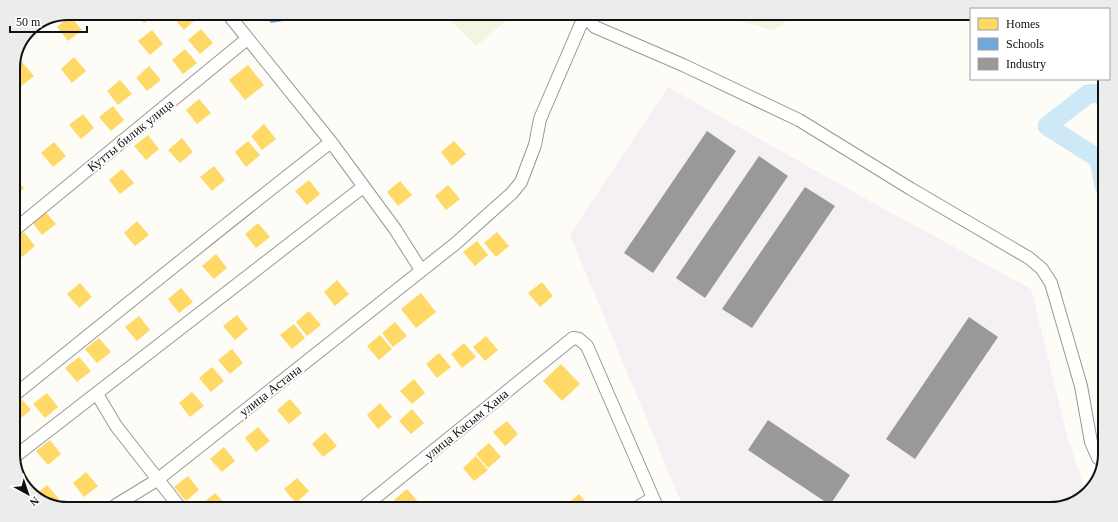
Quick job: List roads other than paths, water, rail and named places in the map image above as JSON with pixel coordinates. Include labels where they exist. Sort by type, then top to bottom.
[{"type":"street","points":[[233,20],[331,142],[395,230],[421,270]]},
{"type":"street","name":"улица Астана","points":[[121,502],[157,480],[455,244],[501,205],[521,182],[535,145],[540,119],[582,20]]},
{"type":"street","points":[[588,20],[595,27],[676,62],[799,120],[911,189],[1029,258],[1042,269],[1051,283],[1081,386],[1091,442],[1098,457]]},
{"type":"street","name":"Кутты билик улица","points":[[20,225],[247,39]]},
{"type":"street","points":[[20,390],[156,282],[232,219],[331,142]]},
{"type":"street","points":[[20,453],[363,186]]},
{"type":"street","name":"улица Касым Хана","points":[[370,502],[573,338],[578,339],[586,346],[655,502]]},
{"type":"street","points":[[97,394],[116,426],[175,502]]},
{"type":"waterway","points":[[1098,93],[1088,94],[1047,126],[1098,158]]}]
